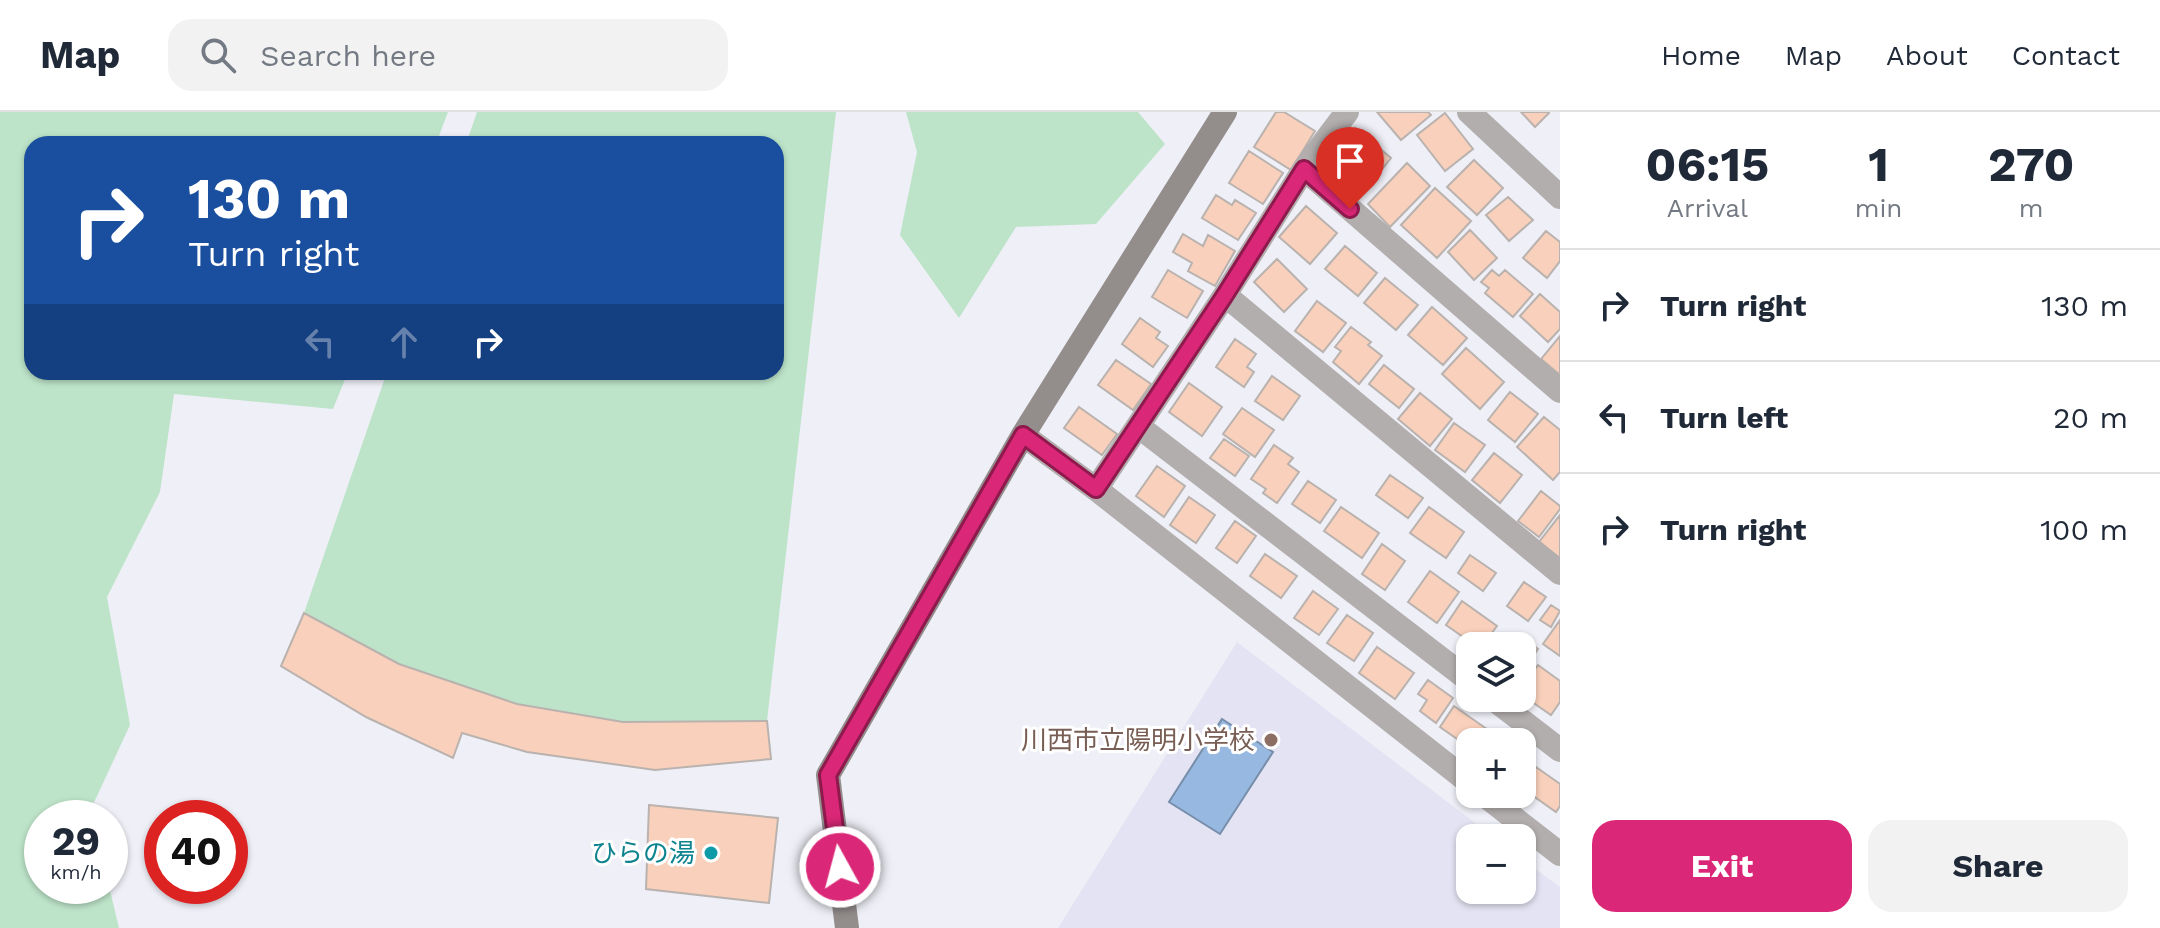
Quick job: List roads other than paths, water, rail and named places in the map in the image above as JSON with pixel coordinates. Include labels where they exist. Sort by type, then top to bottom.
[{"type":"street","points":[[847,928],[828,775],[1023,435],[1225,112]]},
{"type":"street","points":[[1096,489],[1225,295],[1304,169],[1347,112]]},
{"type":"street","points":[[1469,112],[1560,197]]},
{"type":"street","points":[[1304,169],[1560,391]]},
{"type":"street","points":[[1225,295],[1560,573]]},
{"type":"street","points":[[1138,426],[1456,670]]},
{"type":"street","points":[[1023,435],[1456,772]]},
{"type":"street","points":[[1510,712],[1560,750]]},
{"type":"street","points":[[1501,808],[1560,854]]},
{"type":"water","points":[[1222,719],[1273,752],[1220,834],[1169,802]]},
{"type":"place","name":"川西市立陽明小学校","points":[[1271,740]]},
{"type":"place","name":"ひらの湯","points":[[711,853]]}]
